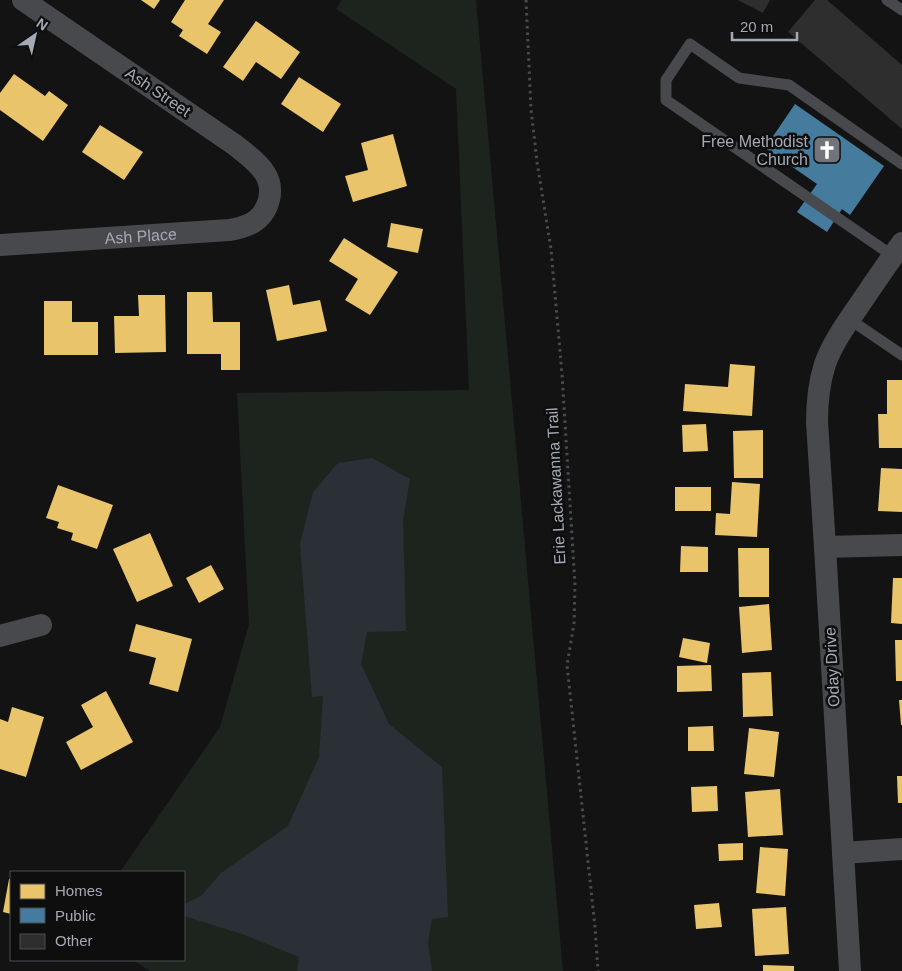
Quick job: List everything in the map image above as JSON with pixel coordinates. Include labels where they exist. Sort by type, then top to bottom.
[{"type":"street","name":"Ash Street","points":[[24,0],[235,145],[263,170],[270,184],[269,200]]},
{"type":"street","name":"Ash Place","points":[[0,245],[243,228],[253,222],[265,210],[269,200]]},
{"type":"street","name":"Oday Drive","points":[[850,971],[817,422],[819,391],[832,348],[849,319],[898,249]]},
{"type":"street","points":[[825,547],[902,545]]},
{"type":"street","points":[[0,636],[41,625]]},
{"type":"street","points":[[843,853],[902,849]]},
{"type":"lane","points":[[887,0],[902,10]]},
{"type":"lane","points":[[898,249],[666,100],[666,80],[690,44],[739,78],[788,85],[902,164]]},
{"type":"lane","points":[[849,319],[902,355]]},
{"type":"path","name":"Erie Lackawanna Trail","points":[[526,0],[531,108],[537,162],[551,249],[562,374],[575,585],[574,624],[567,665],[596,927],[598,971]]},
{"type":"shaded area","points":[[342,0],[476,0],[563,971],[150,971],[135,961],[185,961],[185,871],[121,871],[220,727],[249,624],[237,393],[469,390],[456,89],[336,9]]},
{"type":"shaded area","points":[[372,458],[410,479],[403,521],[406,631],[367,632],[361,664],[389,724],[442,767],[448,917],[432,919],[428,942],[432,971],[297,971],[299,957],[245,935],[185,916],[185,904],[201,896],[221,873],[288,826],[319,757],[323,696],[312,697],[300,544],[313,492],[338,463]]},
{"type":"building: Homes","points":[[141,0],[160,0],[154,9]]},
{"type":"building: Homes","points":[[185,0],[224,0],[208,24],[221,32],[207,54],[179,36],[183,30],[171,22]]},
{"type":"building: Homes","points":[[256,21],[300,52],[281,79],[256,62],[243,81],[223,67]]},
{"type":"building: Homes","points":[[14,74],[45,96],[49,91],[68,105],[43,141],[0,110],[0,93]]},
{"type":"building: Homes","points":[[299,77],[341,104],[323,132],[281,104]]},
{"type":"building: Homes","points":[[100,125],[143,152],[124,180],[82,152]]},
{"type":"building: Homes","points":[[393,134],[407,186],[353,202],[345,176],[368,170],[361,143]]},
{"type":"building: Homes","points":[[391,223],[423,229],[418,253],[387,247]]},
{"type":"building: Homes","points":[[344,238],[398,272],[370,315],[345,300],[358,279],[329,261]]},
{"type":"building: Homes","points":[[289,285],[293,305],[320,300],[327,331],[277,341],[266,290]]},
{"type":"building: Homes","points":[[187,292],[212,292],[213,322],[240,322],[240,370],[221,370],[221,354],[187,354]]},
{"type":"building: Homes","points":[[138,295],[165,295],[166,352],[115,353],[114,316],[139,316]]},
{"type":"building: Homes","points":[[44,301],[72,301],[72,322],[98,322],[98,355],[44,355]]},
{"type":"building: Homes","points":[[730,364],[755,366],[752,416],[683,411],[685,384],[728,387]]},
{"type":"building: Homes","points":[[887,380],[902,380],[902,448],[879,448],[878,414],[887,414]]},
{"type":"building: Homes","points":[[706,424],[708,451],[683,452],[682,425]]},
{"type":"building: Homes","points":[[763,430],[763,478],[734,478],[733,431]]},
{"type":"building: Homes","points":[[881,468],[902,469],[902,512],[878,511]]},
{"type":"building: Homes","points":[[732,482],[760,484],[757,537],[715,535],[716,513],[730,514]]},
{"type":"building: Homes","points":[[58,485],[113,505],[97,549],[71,540],[73,533],[57,528],[59,522],[46,518]]},
{"type":"building: Homes","points":[[675,487],[711,487],[711,511],[675,511]]},
{"type":"building: Homes","points":[[150,533],[173,586],[137,602],[113,549]]},
{"type":"building: Homes","points":[[681,546],[708,547],[708,572],[680,572]]},
{"type":"building: Homes","points":[[738,548],[769,548],[769,597],[739,597]]},
{"type":"building: Homes","points":[[211,565],[224,589],[199,603],[186,578]]},
{"type":"building: Homes","points":[[893,578],[902,578],[902,624],[891,623]]},
{"type":"building: Homes","points":[[769,604],[772,650],[742,653],[739,607]]},
{"type":"building: Homes","points":[[136,624],[192,639],[178,692],[149,684],[156,658],[129,651]]},
{"type":"building: Homes","points":[[683,638],[710,643],[707,663],[679,657]]},
{"type":"building: Homes","points":[[895,640],[902,640],[902,681],[896,681]]},
{"type":"building: Homes","points":[[711,665],[712,691],[677,692],[677,666]]},
{"type":"building: Homes","points":[[771,672],[773,716],[743,717],[742,673]]},
{"type":"building: Homes","points":[[106,691],[133,742],[81,770],[66,742],[93,727],[81,705]]},
{"type":"building: Homes","points":[[899,700],[902,700],[902,725],[901,725]]},
{"type":"building: Homes","points":[[12,707],[44,717],[26,777],[0,769],[0,719],[8,722]]},
{"type":"building: Homes","points":[[713,726],[714,751],[688,751],[688,727]]},
{"type":"building: Homes","points":[[749,728],[779,732],[774,777],[744,774]]},
{"type":"building: Homes","points":[[897,776],[902,776],[902,803],[898,803]]},
{"type":"building: Homes","points":[[717,786],[718,811],[692,812],[691,787]]},
{"type":"building: Homes","points":[[780,789],[783,835],[748,837],[745,792]]},
{"type":"building: Homes","points":[[743,843],[743,860],[719,861],[718,844]]},
{"type":"building: Homes","points":[[760,847],[788,849],[785,896],[756,893]]},
{"type":"building: Homes","points":[[9,879],[10,879],[10,914],[3,912]]},
{"type":"building: Homes","points":[[719,903],[722,927],[696,929],[694,905]]},
{"type":"building: Homes","points":[[786,907],[789,954],[755,956],[752,909]]},
{"type":"building: Homes","points":[[763,965],[794,966],[794,971],[763,971]]},
{"type":"building: Public","points":[[795,104],[884,166],[850,215],[842,209],[827,232],[797,212],[817,184],[765,148]]},
{"type":"building: Other","points":[[738,0],[770,0],[763,13]]},
{"type":"building: Other","points":[[815,0],[827,0],[902,65],[902,129],[788,32]]},
{"type":"place","name":"Free Methodist Church","points":[[827,150]]}]
